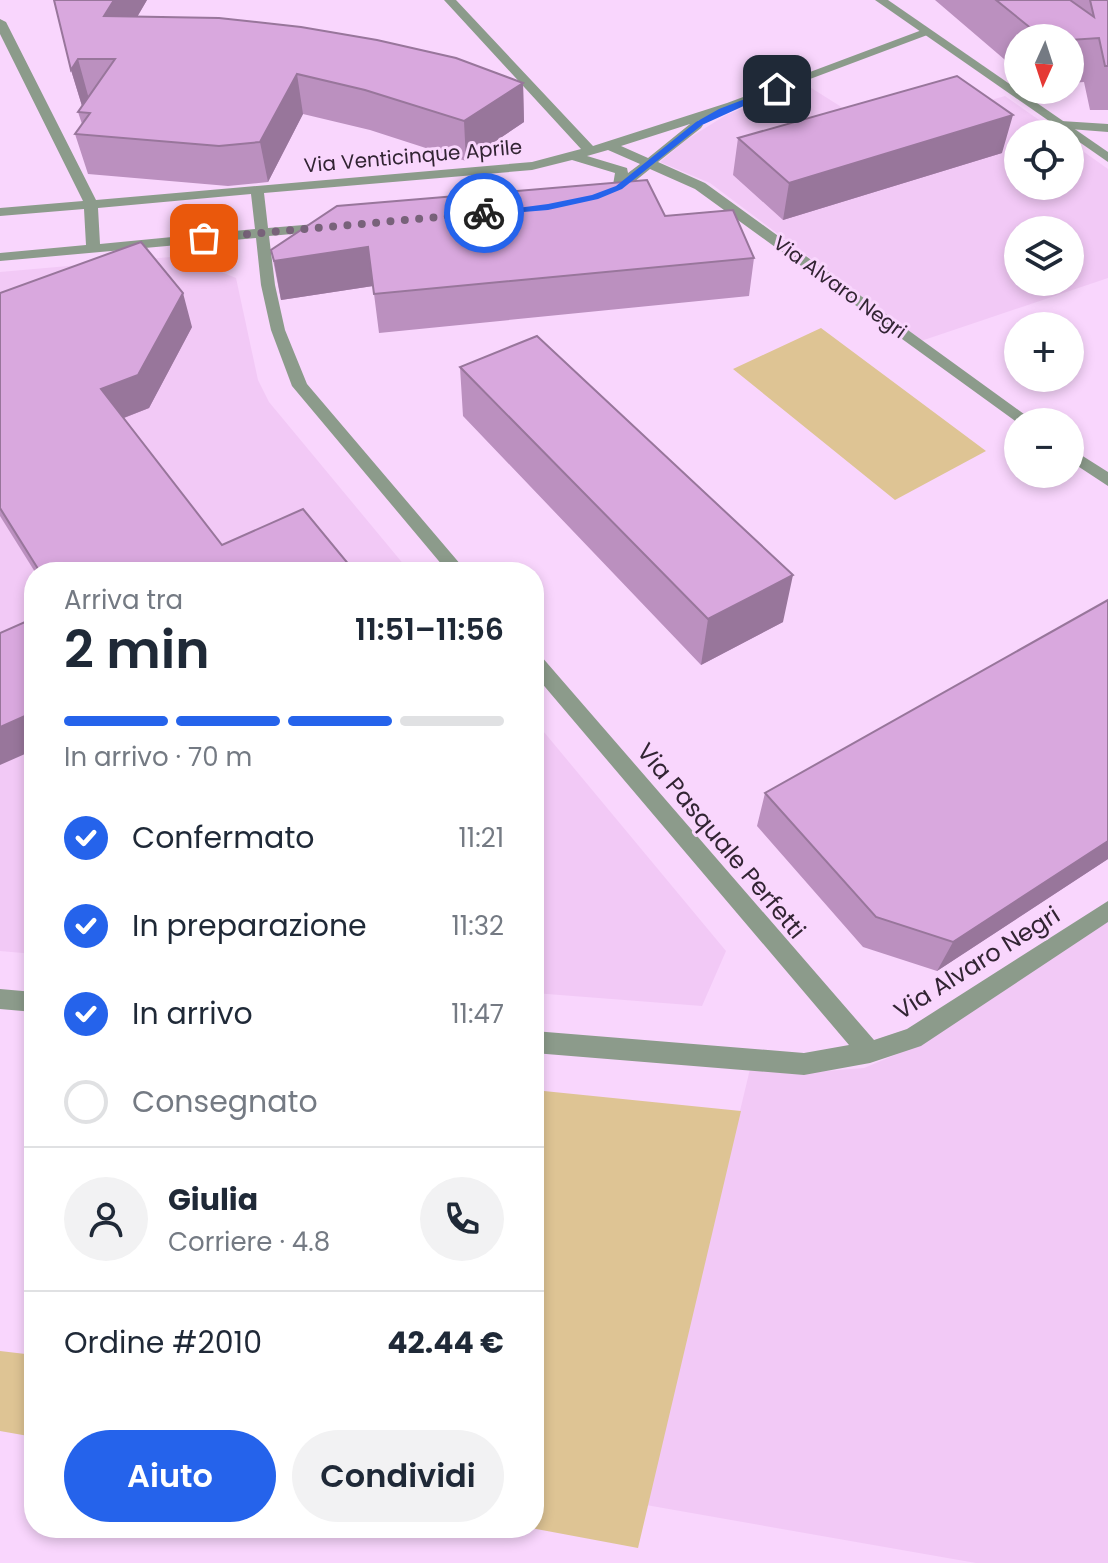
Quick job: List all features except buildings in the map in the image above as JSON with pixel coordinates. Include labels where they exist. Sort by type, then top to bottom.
[{"type":"street","points":[[450,0],[591,152]]},
{"type":"street","points":[[881,0],[1054,120]]},
{"type":"street","points":[[0,22],[91,204],[93,248]]},
{"type":"street","name":"Via Venticinque Aprile","points":[[0,212],[532,166],[591,152],[721,111],[926,32]]},
{"type":"street","name":"Via Venticinque Aprile","points":[[594,197],[619,187],[677,138],[721,111]]},
{"type":"street","points":[[1084,126],[1108,128]]},
{"type":"street","points":[[1084,141],[1108,158]]},
{"type":"street","points":[[610,146],[647,163]]},
{"type":"street","name":"Via Venticinque Aprile","points":[[572,156],[622,171],[619,187]]},
{"type":"street","name":"Via Alvaro Negri","points":[[647,163],[700,186],[1008,408]]},
{"type":"street","points":[[257,190],[260,233],[278,330],[300,386],[450,562]]},
{"type":"street","points":[[0,257],[349,225]]},
{"type":"street","points":[[1084,463],[1108,480]]},
{"type":"street","name":"Via Pasquale Perfetti","points":[[544,673],[870,1052]]},
{"type":"street","name":"Via Alvaro Negri","points":[[544,1043],[804,1064],[870,1052],[913,1038],[1108,910]]},
{"type":"street","points":[[0,999],[24,1001]]},
{"type":"shaded area","points":[[805,84],[881,132],[1004,96],[1004,104],[1016,104],[1039,120],[1004,120],[1004,200],[1084,200],[1084,152],[1108,169],[1108,278],[1084,286],[1084,216],[1004,216],[1004,296],[1055,296],[921,341],[710,183],[660,162],[686,140],[726,115]]},
{"type":"shaded area","points":[[182,256],[236,278],[258,380],[269,402],[402,562],[24,562],[24,953],[0,951],[0,272]]},
{"type":"shaded area","points":[[821,328],[986,451],[895,500],[733,369]]},
{"type":"shaded area","points":[[544,732],[726,951],[702,1006],[544,994]]},
{"type":"shaded area","points":[[1108,921],[1108,1563],[976,1563],[646,1505],[750,1069],[801,1073],[864,1068],[921,1044]]},
{"type":"shaded area","points":[[544,1091],[741,1111],[638,1548],[544,1530]]},
{"type":"shaded area","points":[[0,1351],[24,1354],[24,1435],[0,1431]]},
{"type":"way so far","points":[[204,238],[484,213]]},
{"type":"route","points":[[484,213],[548,207],[594,197],[619,187],[699,123],[777,89]]}]
